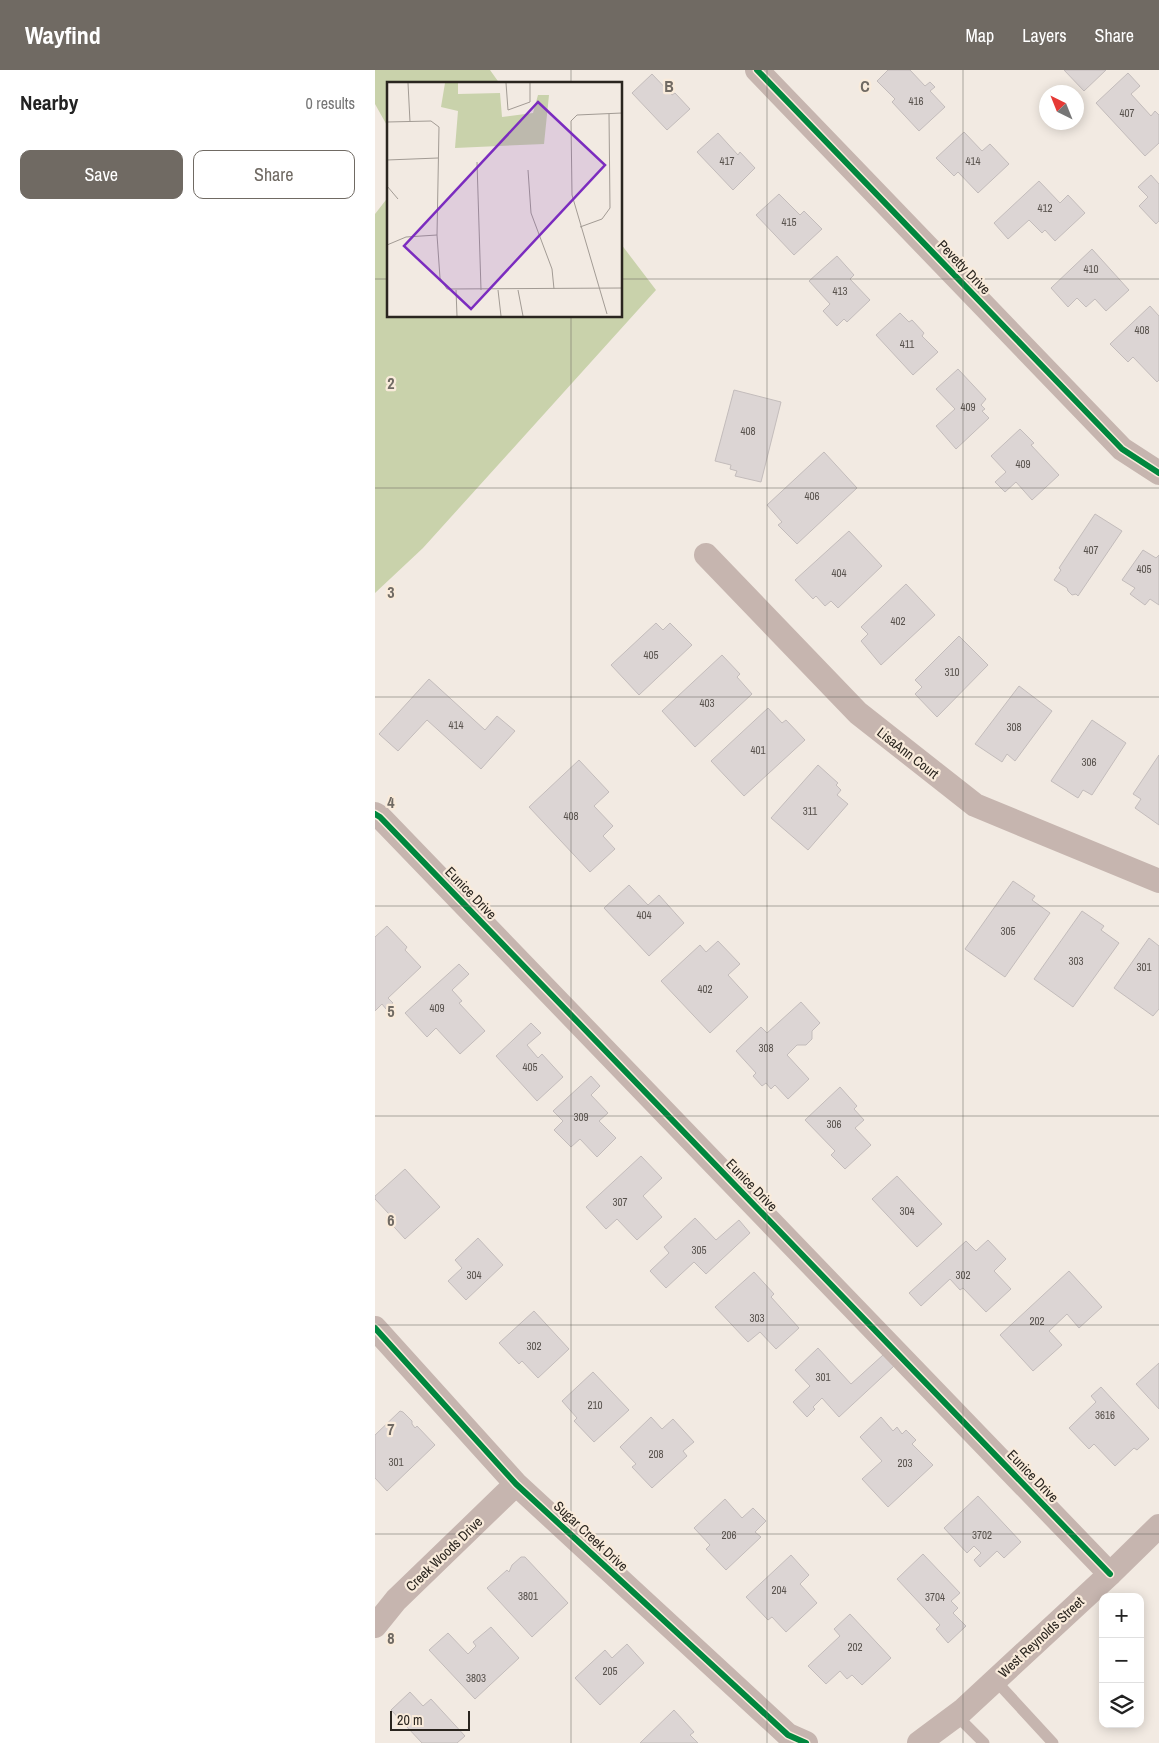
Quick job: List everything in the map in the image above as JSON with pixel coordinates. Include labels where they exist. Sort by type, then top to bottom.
[{"type":"street","name":"Pevetty Drive","points":[[757,70],[1122,449],[1159,473]]},
{"type":"street","name":"LisaAnn Court","points":[[706,555],[858,714],[975,806],[1159,881]]},
{"type":"street","name":"Eunice Drive","points":[[375,814],[380,817],[1110,1574]]},
{"type":"street","name":"Sugar Creek Drive","points":[[375,1328],[516,1484],[788,1734],[806,1743]]},
{"type":"street","name":"Creek Woods Drive","points":[[375,1626],[395,1600],[516,1484]]},
{"type":"street","name":"West Reynolds Street","points":[[919,1743],[956,1715],[995,1680],[1159,1526]]},
{"type":"lane","points":[[995,1680],[1053,1743]]},
{"type":"lane","points":[[956,1715],[985,1743]]},
{"type":"green space","points":[[375,70],[490,70],[499,82],[387,82],[387,125],[375,104]]},
{"type":"green space","points":[[387,199],[387,318],[623,318],[623,247],[656,290],[423,548],[375,593],[375,214]]},
{"type":"building","points":[[888,70],[910,70],[925,86],[930,82],[935,87],[930,91],[945,107],[919,131],[892,102],[895,99],[877,81]]},
{"type":"building","points":[[1064,70],[1106,70],[1084,91],[1084,85],[1078,85]]},
{"type":"building","points":[[1128,73],[1140,86],[1131,94],[1151,116],[1155,111],[1159,115],[1159,143],[1145,156],[1096,103]]},
{"type":"building","points":[[652,74],[672,95],[675,93],[690,109],[667,130],[632,93]]},
{"type":"building","points":[[964,132],[982,151],[990,144],[1009,164],[978,193],[958,172],[954,176],[936,158]]},
{"type":"building","points":[[718,133],[738,155],[740,152],[755,168],[733,190],[697,152]]},
{"type":"building","points":[[1151,175],[1159,184],[1159,221],[1156,224],[1139,206],[1148,197],[1138,187]]},
{"type":"building","points":[[1039,181],[1060,203],[1068,195],[1085,213],[1055,241],[1045,230],[1042,233],[1029,220],[1008,239],[994,223]]},
{"type":"building","points":[[779,194],[800,215],[804,211],[822,229],[794,255],[756,215]]},
{"type":"building","points":[[1092,249],[1129,290],[1106,311],[1095,299],[1086,307],[1077,298],[1068,307],[1051,288]]},
{"type":"building","points":[[837,256],[854,275],[850,279],[870,300],[847,322],[844,319],[837,326],[823,311],[830,304],[809,281]]},
{"type":"building","points":[[1150,306],[1159,316],[1159,380],[1157,382],[1133,357],[1128,362],[1110,344]]},
{"type":"building","points":[[900,313],[909,322],[912,320],[924,333],[922,336],[938,352],[913,375],[876,335]]},
{"type":"building","points":[[958,369],[986,399],[981,405],[985,409],[982,411],[989,418],[956,449],[936,426],[955,409],[936,389]]},
{"type":"building","points":[[734,390],[781,402],[761,482],[735,476],[737,471],[730,469],[731,465],[715,461]]},
{"type":"building","points":[[1020,429],[1034,443],[1031,445],[1059,475],[1032,500],[1016,482],[1005,492],[995,482],[1006,472],[991,456]]},
{"type":"building","points":[[824,452],[857,488],[797,544],[778,525],[782,522],[767,505]]},
{"type":"building","points":[[1095,514],[1122,531],[1078,596],[1076,594],[1072,595],[1067,588],[1054,580],[1061,570],[1059,568]]},
{"type":"building","points":[[849,531],[882,566],[838,608],[831,601],[825,606],[816,596],[813,599],[795,580]]},
{"type":"building","points":[[1143,550],[1156,558],[1159,555],[1159,605],[1150,599],[1145,605],[1130,594],[1135,588],[1122,580]]},
{"type":"building","points":[[906,584],[935,615],[881,665],[861,641],[868,634],[861,627]]},
{"type":"building","points":[[656,623],[663,630],[670,623],[692,645],[639,695],[611,665]]},
{"type":"building","points":[[959,636],[988,665],[937,717],[915,694],[922,687],[915,680]]},
{"type":"building","points":[[722,655],[740,674],[737,677],[752,694],[695,747],[662,711]]},
{"type":"building","points":[[429,679],[485,730],[497,716],[515,731],[481,769],[427,720],[398,751],[379,734]]},
{"type":"building","points":[[1019,686],[1052,711],[1015,761],[1007,754],[1002,762],[975,744]]},
{"type":"building","points":[[768,708],[782,723],[786,720],[805,740],[744,796],[711,761]]},
{"type":"building","points":[[1092,720],[1126,743],[1092,795],[1083,790],[1078,798],[1051,781]]},
{"type":"building","points":[[1159,755],[1159,825],[1135,808],[1141,799],[1133,794]]},
{"type":"building","points":[[579,760],[609,792],[594,806],[613,826],[603,836],[615,849],[590,872],[529,807]]},
{"type":"building","points":[[818,765],[838,783],[836,785],[841,790],[837,795],[848,804],[808,850],[771,818]]},
{"type":"building","points":[[1013,881],[1035,896],[1032,900],[1050,913],[1005,977],[965,949]]},
{"type":"building","points":[[629,885],[648,905],[659,895],[684,923],[649,956],[604,908]]},
{"type":"building","points":[[1082,911],[1104,926],[1101,930],[1119,943],[1073,1007],[1034,979]]},
{"type":"building","points":[[387,926],[407,947],[405,950],[421,967],[388,998],[393,1003],[386,1009],[382,1004],[375,1011],[375,937]]},
{"type":"building","points":[[1149,938],[1159,946],[1159,1009],[1153,1016],[1114,988]]},
{"type":"building","points":[[718,941],[740,964],[728,975],[748,997],[710,1033],[661,981],[700,945],[706,952]]},
{"type":"building","points":[[459,964],[469,974],[452,990],[462,1001],[459,1003],[485,1031],[460,1054],[436,1028],[427,1037],[405,1013]]},
{"type":"building","points":[[801,1002],[820,1023],[812,1031],[812,1039],[806,1045],[797,1045],[787,1055],[809,1079],[788,1099],[775,1085],[771,1089],[766,1083],[762,1086],[753,1076],[756,1073],[736,1051],[761,1027],[767,1033]]},
{"type":"building","points":[[531,1023],[541,1033],[527,1045],[538,1058],[542,1054],[563,1077],[537,1101],[496,1056]]},
{"type":"building","points":[[591,1076],[600,1086],[591,1095],[608,1113],[599,1121],[616,1138],[597,1157],[580,1139],[571,1147],[554,1130],[563,1121],[553,1111]]},
{"type":"building","points":[[840,1087],[857,1106],[854,1109],[864,1120],[855,1128],[871,1145],[845,1169],[831,1155],[835,1151],[805,1120]]},
{"type":"building","points":[[641,1156],[662,1178],[643,1196],[662,1217],[637,1240],[617,1219],[606,1229],[586,1207]]},
{"type":"building","points":[[405,1169],[440,1207],[405,1239],[386,1218],[389,1214],[375,1199],[375,1196]]},
{"type":"building","points":[[897,1176],[942,1224],[917,1247],[872,1199]]},
{"type":"building","points":[[695,1218],[716,1240],[739,1220],[750,1233],[706,1274],[694,1262],[666,1288],[650,1271],[669,1253],[664,1247]]},
{"type":"building","points":[[478,1238],[503,1265],[466,1300],[448,1281],[462,1268],[455,1260]]},
{"type":"building","points":[[988,1240],[1006,1259],[994,1271],[1011,1289],[986,1312],[963,1288],[960,1290],[950,1279],[921,1306],[909,1293],[966,1241],[976,1251]]},
{"type":"building","points":[[1069,1271],[1102,1307],[1079,1328],[1067,1314],[1049,1331],[1062,1345],[1033,1371],[1000,1335]]},
{"type":"building","points":[[754,1272],[774,1294],[771,1297],[799,1328],[776,1349],[760,1332],[748,1342],[715,1307]]},
{"type":"building","points":[[534,1311],[569,1349],[538,1378],[522,1361],[519,1364],[499,1343]]},
{"type":"building","points":[[818,1348],[851,1384],[883,1355],[894,1366],[839,1417],[822,1398],[807,1417],[793,1402],[810,1386],[795,1370]]},
{"type":"building","points":[[1159,1363],[1159,1409],[1136,1384]]},
{"type":"building","points":[[593,1372],[629,1410],[594,1442],[574,1421],[577,1418],[562,1401]]},
{"type":"building","points":[[1101,1387],[1149,1439],[1137,1450],[1134,1448],[1115,1466],[1094,1444],[1089,1449],[1069,1428],[1096,1402],[1091,1396]]},
{"type":"building","points":[[400,1411],[412,1421],[415,1428],[417,1426],[435,1445],[387,1491],[375,1478],[375,1435]]},
{"type":"building","points":[[651,1417],[662,1429],[673,1419],[694,1442],[683,1451],[687,1456],[652,1488],[632,1467],[636,1464],[620,1447]]},
{"type":"building","points":[[881,1417],[893,1431],[897,1427],[902,1434],[906,1430],[916,1440],[912,1444],[933,1465],[888,1507],[862,1479],[882,1461],[860,1437]]},
{"type":"building","points":[[978,1496],[1021,1542],[1004,1558],[997,1551],[980,1567],[974,1560],[981,1553],[974,1546],[967,1553],[944,1528]]},
{"type":"building","points":[[725,1499],[742,1518],[753,1508],[766,1521],[755,1532],[761,1537],[726,1570],[706,1549],[710,1545],[694,1528]]},
{"type":"building","points":[[923,1554],[960,1593],[951,1601],[958,1608],[953,1613],[966,1626],[948,1643],[936,1629],[940,1625],[897,1579]]},
{"type":"building","points":[[791,1555],[809,1575],[800,1584],[817,1603],[786,1632],[772,1617],[768,1620],[746,1597]]},
{"type":"building","points":[[521,1557],[525,1557],[568,1603],[532,1637],[487,1588],[507,1570],[509,1572],[512,1565]]},
{"type":"building","points":[[850,1614],[891,1658],[862,1685],[852,1675],[847,1679],[840,1671],[826,1684],[808,1666],[840,1636],[834,1629]]},
{"type":"building","points":[[491,1627],[519,1658],[475,1699],[429,1650],[448,1633],[468,1654],[476,1646],[473,1642]]},
{"type":"building","points":[[627,1644],[644,1663],[600,1705],[575,1678],[605,1650],[612,1658]]},
{"type":"building","points":[[410,1692],[423,1706],[431,1699],[465,1736],[457,1743],[422,1743],[391,1710]]},
{"type":"building","points":[[674,1710],[694,1732],[690,1735],[698,1743],[640,1743]]},
{"type":"cycle path","points":[[757,70],[1122,449],[1159,473]]},
{"type":"cycle path","points":[[375,814],[380,817],[1110,1574]]},
{"type":"cycle path","points":[[375,1328],[516,1484],[788,1735],[806,1743]]}]
